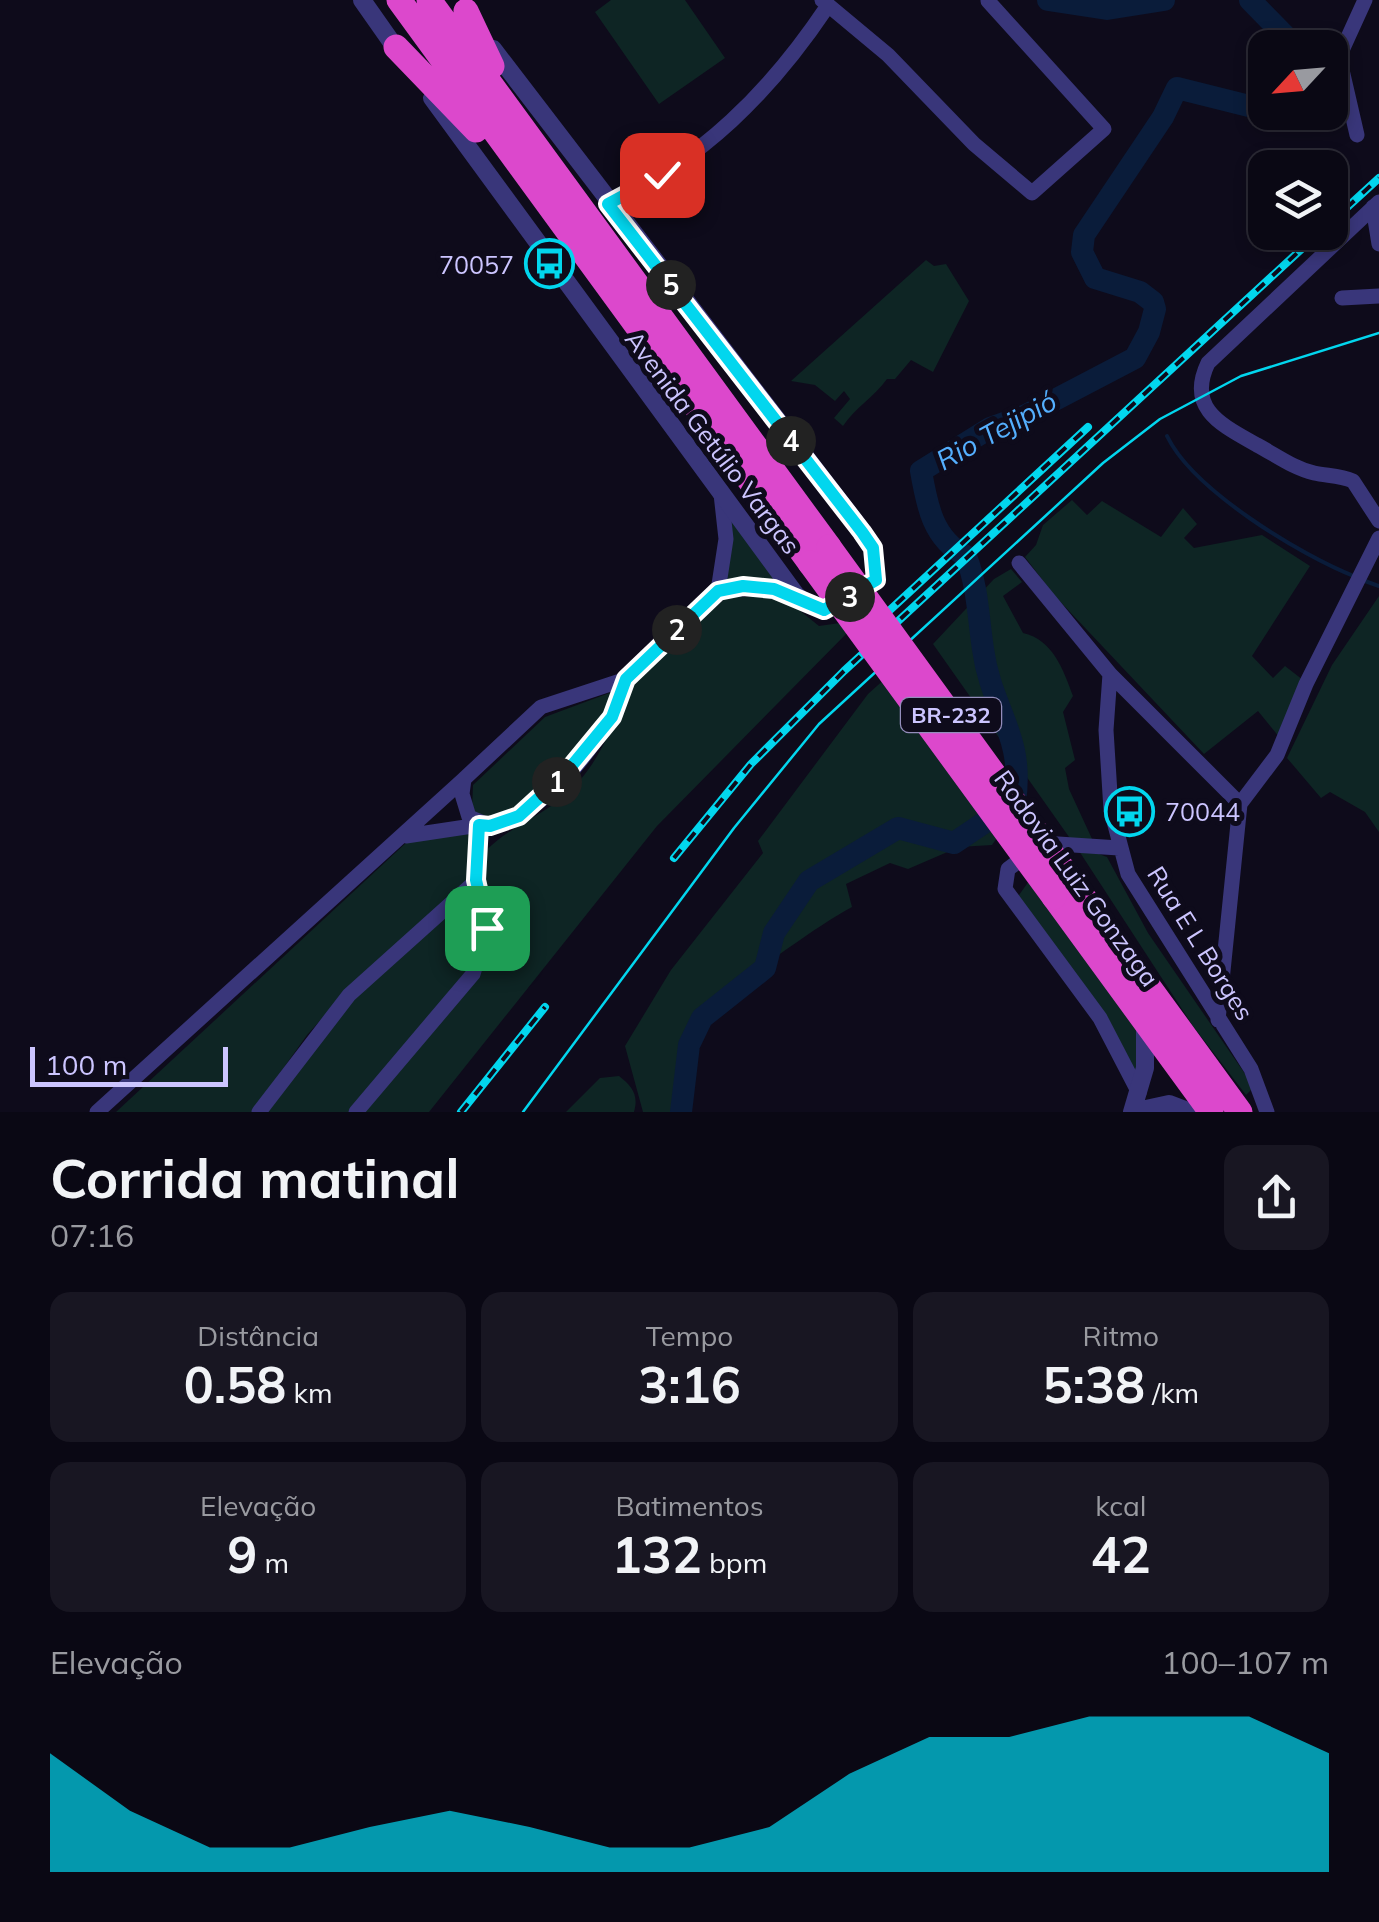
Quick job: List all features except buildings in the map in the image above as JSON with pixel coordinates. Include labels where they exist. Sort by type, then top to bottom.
[{"type":"highway","name":"Rodovia Luiz Gonzaga","points":[[399,0],[536,192],[819,555]]},
{"type":"highway","name":"Rodovia Luiz Gonzaga","points":[[429,0],[515,116],[819,555],[1226,1105]]},
{"type":"highway","points":[[462,6],[515,116]]},
{"type":"highway","points":[[396,47],[536,192]]},
{"type":"highway","name":"Rodovia Luiz Gonzaga","points":[[1064,890],[1145,1025],[1226,1105]]},
{"type":"highway","points":[[1226,1105],[1252,1112]]},
{"type":"street","name":"Avenida Getúlio Vargas","points":[[362,0],[796,596]]},
{"type":"street","points":[[1357,136],[1339,57],[1365,0]]},
{"type":"street","points":[[608,204],[690,156],[752,104],[782,73],[824,4],[888,56],[974,144],[1032,193],[1104,129],[988,1]]},
{"type":"street","points":[[97,1112],[406,836],[541,708],[626,679],[718,591],[760,586],[796,596],[813,608],[824,610],[876,580],[873,548],[608,204],[462,6]]},
{"type":"street","points":[[1376,205],[1379,244]]},
{"type":"street","points":[[1376,205],[1208,364],[1201,378],[1200,398],[1214,420],[1277,457],[1316,474],[1352,481],[1379,522]]},
{"type":"street","points":[[1342,298],[1379,296]]},
{"type":"street","points":[[718,591],[726,539],[721,494]]},
{"type":"street","points":[[1218,1020],[1240,804],[1277,756],[1306,684],[1379,538]]},
{"type":"street","points":[[1019,563],[1110,674],[1240,804]]},
{"type":"street","name":"Rua E L Borges","points":[[1110,674],[1108,768],[1119,848],[1160,932],[1251,1069],[1267,1112]]},
{"type":"street","points":[[406,836],[490,826],[519,816],[565,774],[612,717],[626,679]]},
{"type":"street","points":[[356,1112],[473,974],[484,952],[487,928],[476,880],[479,825],[464,808],[464,779]]},
{"type":"street","points":[[1119,848],[1044,844],[1008,869],[1004,888],[1100,1018],[1140,1093]]},
{"type":"street","points":[[259,1112],[349,995],[476,880]]},
{"type":"street","points":[[1132,1112],[1140,1093],[1145,1025]]},
{"type":"street","points":[[1132,1112],[1168,1104],[1190,1112]]},
{"type":"green space","points":[[611,0],[685,0],[725,58],[659,104],[595,12]]},
{"type":"green space","points":[[926,260],[934,266],[946,264],[969,301],[933,372],[911,360],[895,379],[887,379],[843,426],[834,418],[850,399],[844,391],[835,401],[815,385],[791,381]]},
{"type":"green space","points":[[1072,500],[1087,515],[1102,501],[1161,537],[1183,508],[1197,524],[1184,538],[1194,548],[1262,535],[1310,566],[1252,656],[1273,678],[1285,666],[1303,680],[1280,738],[1258,711],[1204,754],[1054,595],[1025,557],[1036,545],[1043,525]]},
{"type":"green space","points":[[727,505],[788,589],[726,585]]},
{"type":"green space","points":[[1011,569],[1022,582],[1003,596],[1023,633],[1042,642],[1055,657],[1073,696],[1063,712],[1075,760],[1065,768],[1069,789],[1099,854],[1107,857],[1148,933],[1254,1087],[1246,1095],[1193,1026],[1081,854],[933,644],[994,579]]},
{"type":"green space","points":[[1379,596],[1379,832],[1365,812],[1330,792],[1321,798],[1287,758],[1332,665]]},
{"type":"green space","points":[[727,597],[783,597],[819,626],[840,623],[849,631],[657,826],[429,1112],[266,1112],[355,997],[485,878],[482,855],[574,787],[601,750],[638,677]]},
{"type":"green space","points":[[887,677],[1001,832],[992,845],[959,847],[908,869],[890,863],[846,884],[852,907],[747,979],[700,1022],[685,1066],[681,1112],[643,1112],[625,1046],[671,970],[763,853],[758,841],[868,694]]},
{"type":"green space","points":[[612,692],[615,695],[581,751],[534,800],[497,822],[472,810],[473,785],[545,717]]},
{"type":"green space","points":[[469,833],[471,878],[344,994],[307,1035],[252,1112],[116,1112],[408,841]]},
{"type":"green space","points":[[1029,881],[1134,1021],[1141,1041],[1138,1081],[1014,902]]},
{"type":"green space","points":[[619,1076],[633,1091],[634,1112],[566,1112],[600,1078]]},
{"type":"waterway","name":"Rio Tejipió","points":[[1048,0],[1107,9],[1164,0]]},
{"type":"waterway","name":"Rio Tejipió","points":[[1250,0],[1279,30]]},
{"type":"waterway","name":"Rio Tejipió","points":[[681,1112],[689,1045],[702,1018],[765,968],[774,933],[809,881],[898,828],[954,843],[1015,802],[1015,758],[987,670],[970,568],[966,556],[946,540],[933,520],[921,471],[990,428],[1026,415],[1135,358],[1149,332],[1153,302],[1140,292],[1095,278],[1082,252],[1084,235],[1163,117],[1177,88],[1248,106]]},
{"type":"waterway","points":[[1167,436],[1180,457],[1223,499],[1278,537],[1356,577]]},
{"type":"waterway","points":[[1365,581],[1379,586]]},
{"type":"tram line","points":[[523,1112],[734,828],[819,724],[1103,463],[1160,419],[1241,376],[1379,333]]},
{"type":"railway","points":[[1348,206],[1379,178]]},
{"type":"railway","points":[[674,858],[751,764],[844,671],[1300,250]]},
{"type":"railway","points":[[864,634],[1088,427]]},
{"type":"railway","points":[[461,1112],[545,1007]]},
{"type":"place","name":"70057","points":[[549,264]]},
{"type":"place","name":"70044","points":[[1130,811]]},
{"type":"route","points":[[487,928],[476,880],[479,825],[490,826],[519,816],[565,774],[594,745],[612,717],[626,679],[718,591],[760,586],[796,596],[813,608],[824,610],[876,580],[873,548],[862,532],[608,204],[662,175]]}]
